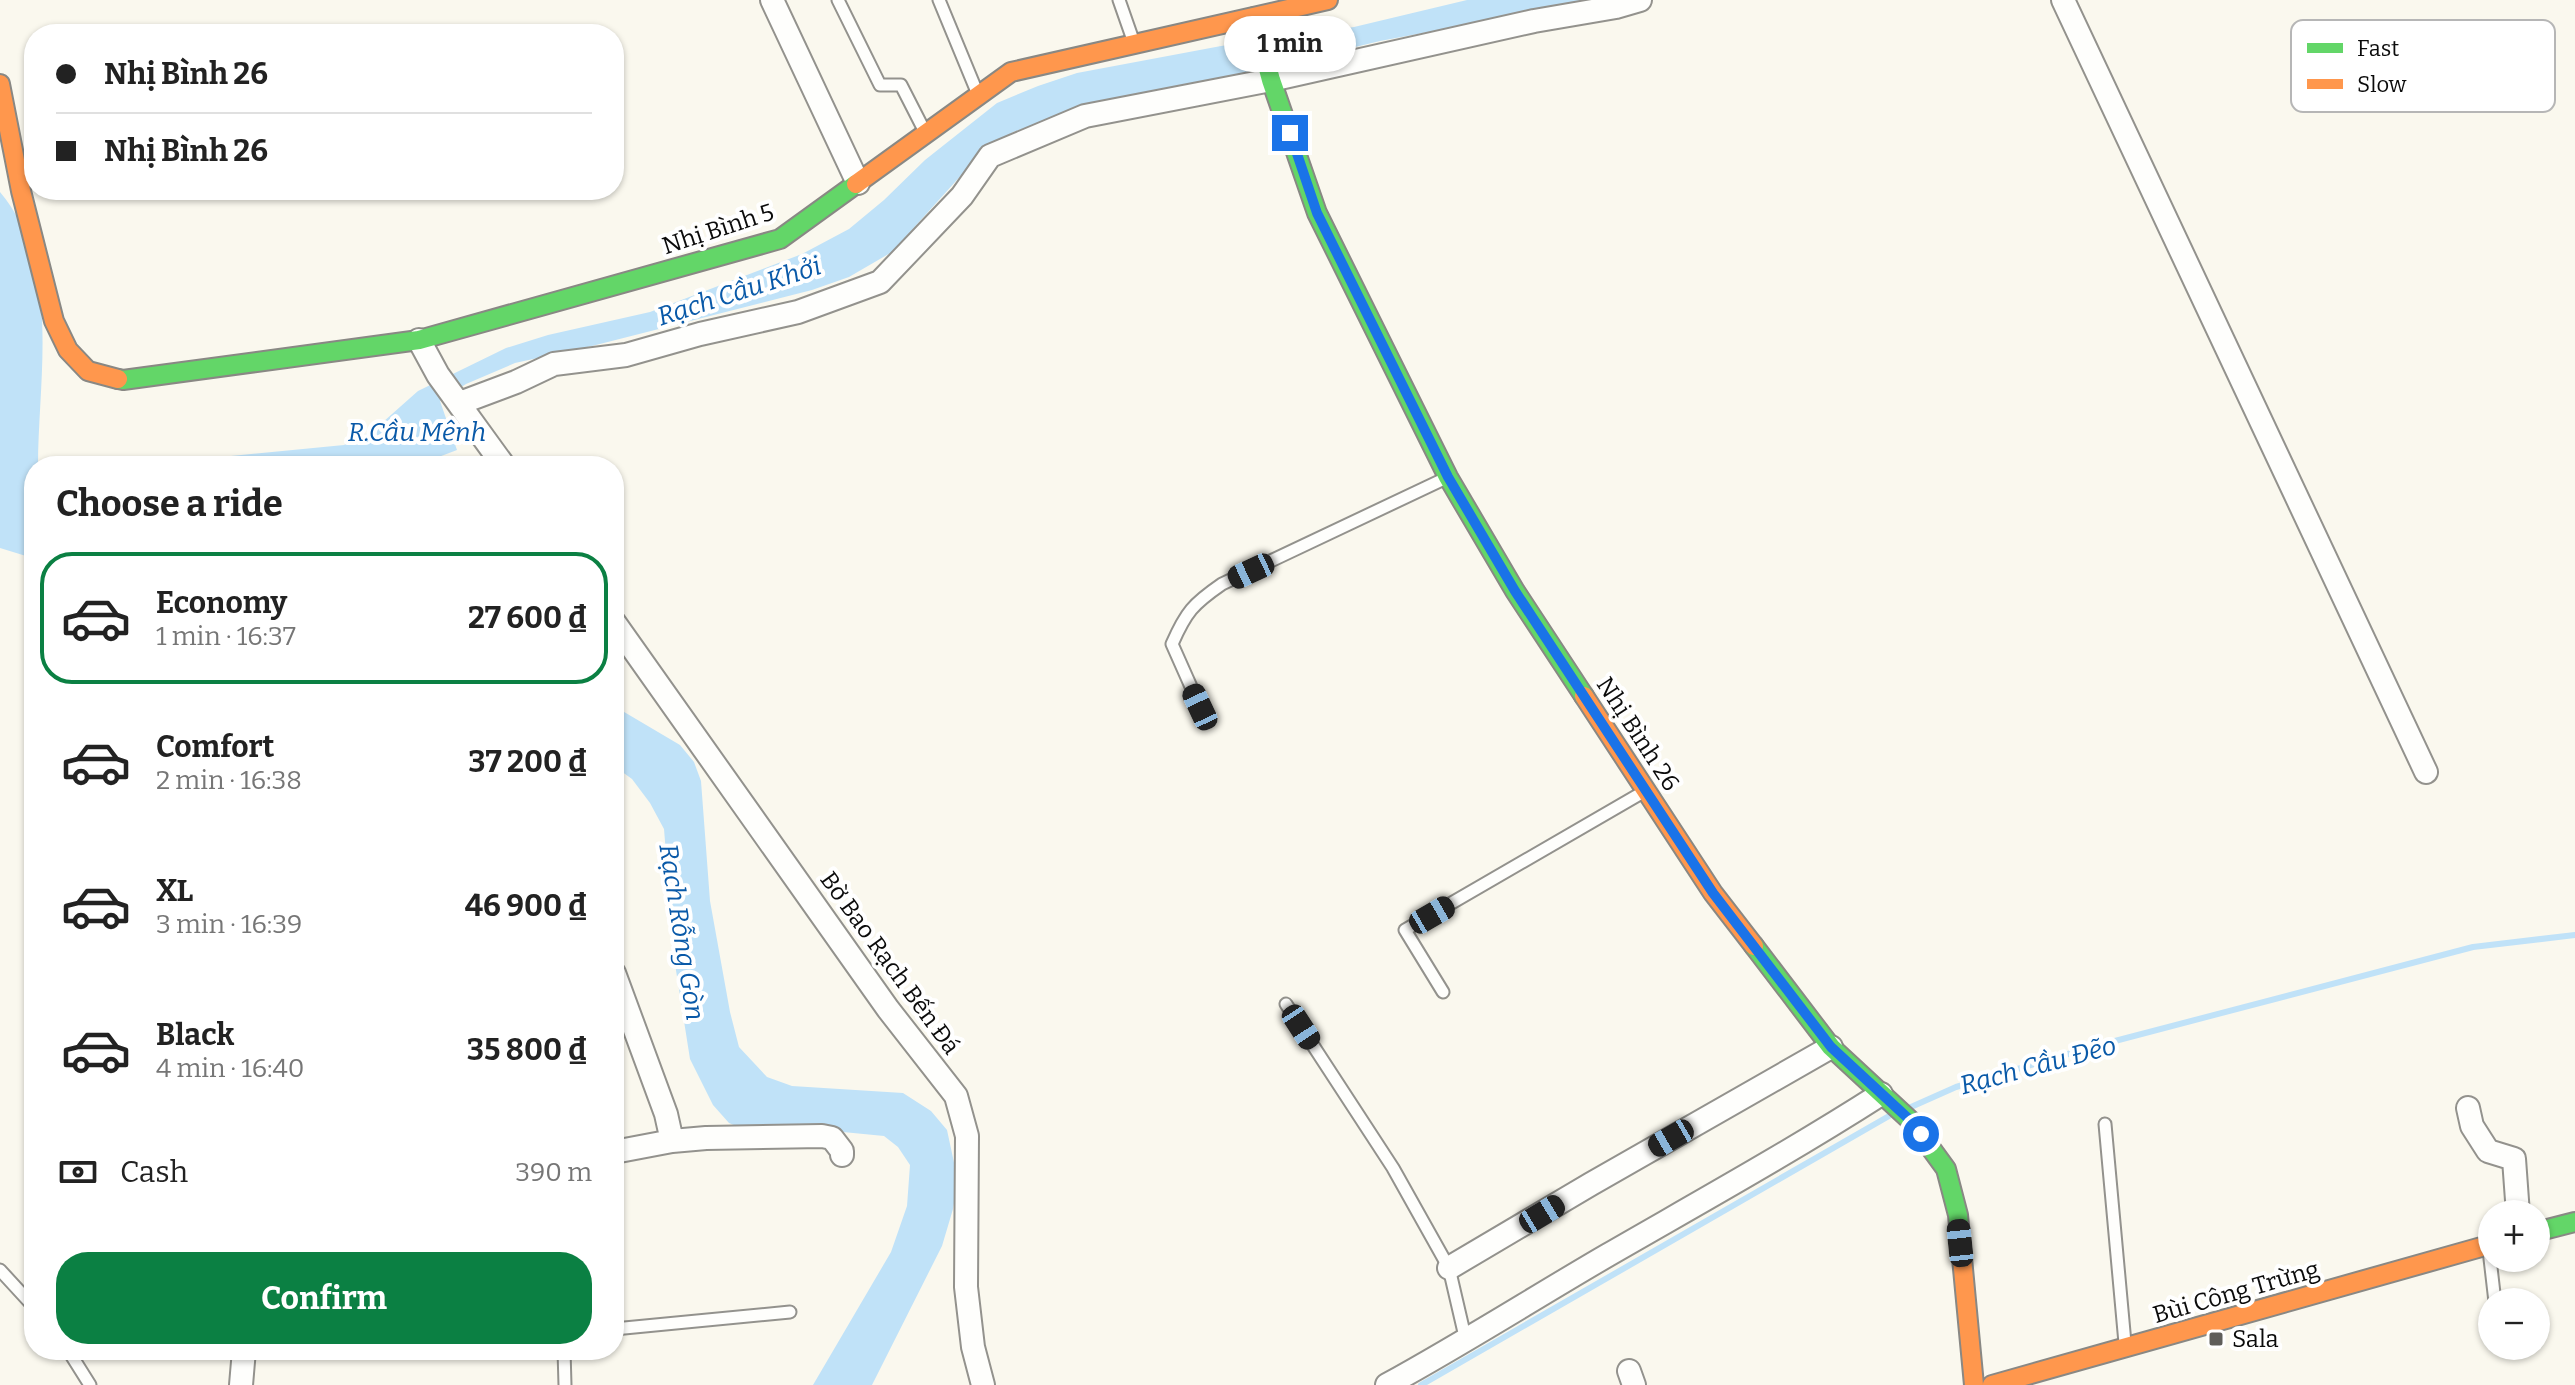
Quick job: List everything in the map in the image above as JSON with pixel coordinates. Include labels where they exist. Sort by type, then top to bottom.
[{"type":"street","points":[[772,0],[858,183]]},
{"type":"street","name":"Nhị Bình 5","points":[[0,84],[21,191],[54,321],[68,350],[88,371],[123,380],[419,340],[780,239],[1011,72],[1134,44],[1256,24],[1328,0]]},
{"type":"street","points":[[456,399],[516,382],[554,364],[626,355],[700,334],[798,312],[880,282],[962,196],[990,156],[1085,116],[1640,0]]},
{"type":"street","points":[[2063,0],[2426,772]]},
{"type":"street","name":"Nhị Bình 26","points":[[1256,24],[1270,77],[1317,213],[1448,477],[1515,591],[1713,893],[1831,1047],[1911,1121],[1946,1169],[1958,1215],[1974,1385]]},
{"type":"street","points":[[419,340],[438,375],[497,456]]},
{"type":"street","name":"Bờ Bao Rạch Bến Đá","points":[[624,636],[888,1009],[956,1096],[967,1136],[966,1287],[973,1347],[983,1385]]},
{"type":"street","points":[[624,1000],[666,1114],[672,1141]]},
{"type":"street","points":[[1449,1268],[1831,1047]]},
{"type":"street","points":[[1387,1385],[1886,1098]]},
{"type":"street","points":[[2468,1108],[2472,1126],[2488,1151],[2514,1159],[2517,1200]]},
{"type":"street","points":[[624,1150],[706,1138],[822,1136],[832,1138],[842,1155]]},
{"type":"street","points":[[2550,1228],[2575,1222]]},
{"type":"street","name":"Bùi Công Trừng","points":[[1992,1385],[2478,1248]]},
{"type":"street","points":[[241,1385],[243,1360]]},
{"type":"lane","points":[[838,0],[880,85],[901,85],[926,134]]},
{"type":"lane","points":[[939,0],[979,96]]},
{"type":"lane","points":[[1119,0],[1134,44]]},
{"type":"lane","points":[[1200,707],[1172,644],[1182,621],[1196,602],[1222,584],[1448,477]]},
{"type":"lane","points":[[1443,992],[1405,930],[1646,791]]},
{"type":"lane","points":[[1286,1004],[1393,1168],[1449,1268],[1466,1341]]},
{"type":"lane","points":[[2105,1124],[2125,1348]]},
{"type":"lane","points":[[0,1270],[24,1296]]},
{"type":"lane","points":[[624,1328],[790,1312]]},
{"type":"lane","points":[[74,1360],[90,1385]]},
{"type":"lane","points":[[564,1360],[565,1385]]},
{"type":"water","name":"R.Cầu Mênh","points":[[1467,0],[1600,0],[1380,41],[1071,112],[1013,132],[983,151],[892,252],[849,277],[812,290],[515,363],[466,384],[440,401],[457,450],[441,456],[231,456],[344,445],[374,430],[418,391],[506,348],[548,335],[650,312],[802,254],[849,229],[925,160],[997,103],[1038,86],[1077,73],[1221,46],[1354,27]]},
{"type":"water","points":[[0,192],[19,221],[32,253],[39,288],[42,360],[38,456],[24,456],[24,555],[0,548]]},
{"type":"water","name":"Rạch Rỗng Gòn","points":[[624,712],[680,745],[694,762],[701,781],[710,901],[739,1047],[767,1077],[792,1086],[903,1093],[931,1111],[947,1130],[958,1181],[953,1209],[942,1246],[872,1385],[813,1385],[891,1252],[907,1206],[910,1165],[898,1147],[884,1136],[843,1132],[748,1131],[729,1123],[713,1105],[690,1059],[675,964],[664,829],[632,779],[624,773]]},
{"type":"waterway","name":"Rạch Cầu Đẽo","points":[[1911,1107],[1956,1087],[2092,1047],[2473,947],[2575,935]]},
{"type":"waterway","name":"Rạch Cầu Đẽo","points":[[1421,1385],[1889,1116]]},
{"type":"traffic: fast","points":[[1254,17],[1271,80],[1317,213],[1448,477],[1515,591],[1584,696]]},
{"type":"traffic: fast","points":[[118,379],[419,340],[780,239],[856,184]]},
{"type":"traffic: fast","points":[[1754,946],[1831,1047],[1911,1121],[1946,1169],[1958,1215],[1960,1237]]},
{"type":"traffic: fast","points":[[2550,1228],[2575,1222]]},
{"type":"traffic: slow","points":[[856,184],[1011,72],[1328,0]]},
{"type":"traffic: slow","points":[[0,84],[21,191],[54,321],[68,350],[88,371],[118,379]]},
{"type":"traffic: slow","points":[[1584,696],[1713,893],[1754,946]]},
{"type":"traffic: slow","points":[[1960,1237],[1974,1385]]},
{"type":"traffic: slow","points":[[1992,1385],[2478,1248]]},
{"type":"place","name":"Sala","points":[[2216,1339]]},
{"type":"route","points":[[1290,133],[1317,213],[1448,477],[1515,591],[1713,893],[1831,1047],[1921,1134]]},
{"type":"water label","name":"Rạch Cầu Khởi","points":[[739,291]]}]
